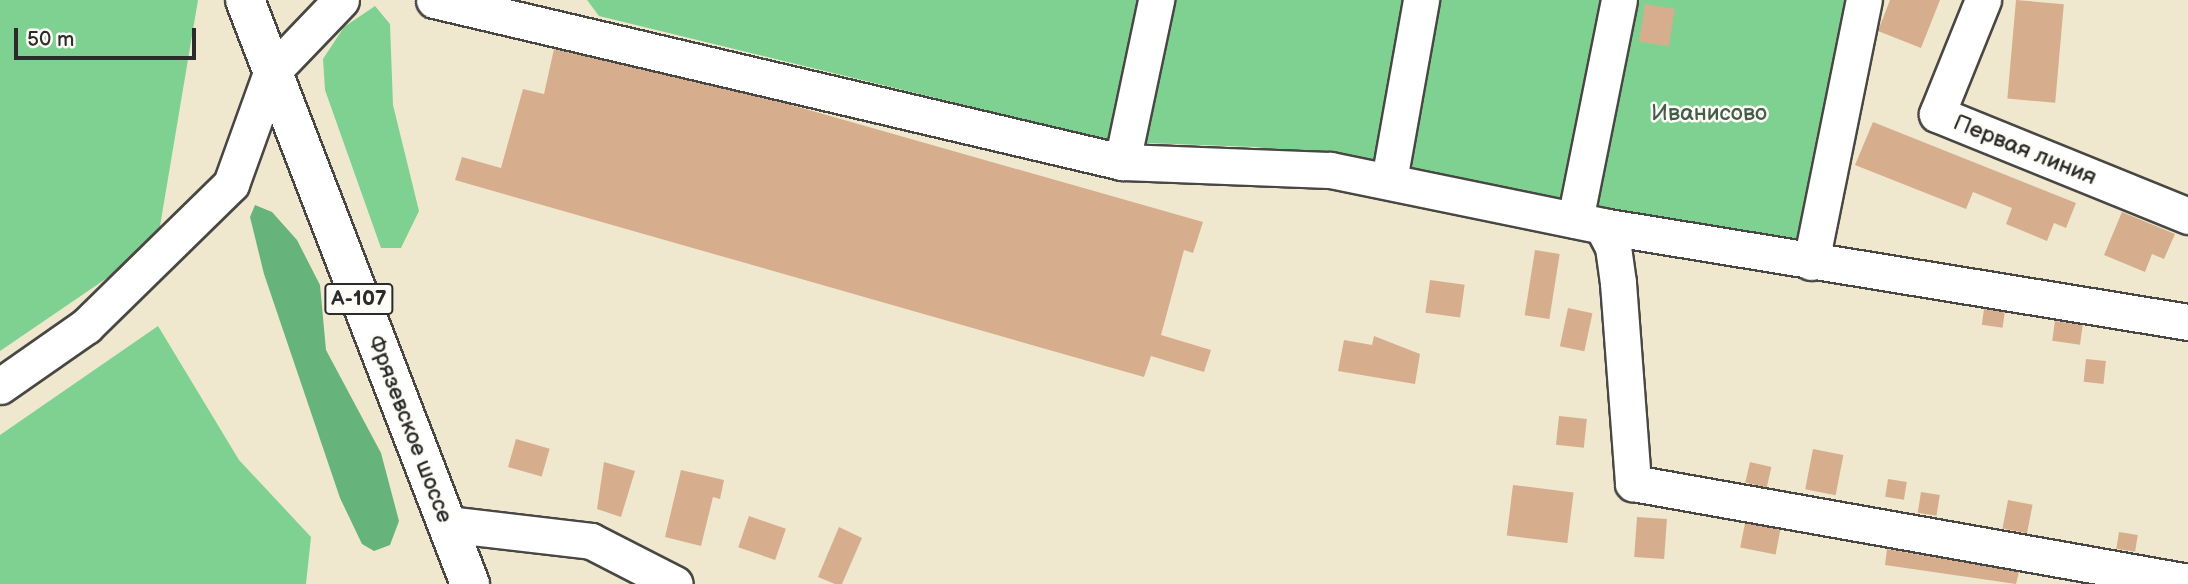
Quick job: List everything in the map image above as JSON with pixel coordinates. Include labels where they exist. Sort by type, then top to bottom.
[{"type":"highway","name":"Фрязевское шоссе","points":[[245,0],[470,584]]},
{"type":"street","points":[[0,386],[86,326],[232,184],[271,73],[341,0]]},
{"type":"street","points":[[434,0],[1122,162],[1330,170],[1589,223],[1811,262],[2188,322]]},
{"type":"street","points":[[1122,162],[1156,0]]},
{"type":"street","points":[[1389,180],[1421,0]]},
{"type":"street","points":[[1589,223],[1619,0]]},
{"type":"street","points":[[1811,262],[1864,0]]},
{"type":"street","name":"Первая линия","points":[[1983,0],[1937,114],[2188,216]]},
{"type":"street","points":[[1589,223],[1613,247],[1633,483],[2188,582]]},
{"type":"street","points":[[447,524],[555,532],[591,541],[675,584]]},
{"type":"green space","points":[[0,0],[198,0],[157,244],[0,351]]},
{"type":"green space","name":"Иванисово","points":[[587,0],[1848,0],[1800,244],[1402,168],[1256,147],[1117,142],[599,16]]},
{"type":"green space","points":[[375,6],[390,24],[393,105],[419,211],[401,248],[381,248],[325,90],[323,59],[344,27]]},
{"type":"green space","points":[[255,205],[272,212],[297,240],[320,285],[326,350],[381,453],[399,521],[390,545],[374,551],[362,544],[340,498],[264,274],[250,217]]},
{"type":"green space","points":[[158,326],[239,460],[311,537],[306,584],[0,584],[0,435]]},
{"type":"building","points":[[1890,0],[1940,0],[1921,48],[1878,31]]},
{"type":"building","points":[[2016,0],[2064,4],[2055,103],[2007,99]]},
{"type":"building","points":[[1645,4],[1675,9],[1669,46],[1639,42]]},
{"type":"building","points":[[554,49],[788,104],[1203,222],[1193,253],[1184,250],[1161,335],[1211,350],[1204,372],[1151,356],[1144,377],[455,180],[462,157],[501,168],[523,89],[544,94]]},
{"type":"building","points":[[1873,122],[2076,203],[2066,228],[2054,223],[2047,241],[2006,224],[2012,208],[1973,192],[1966,209],[1855,165]]},
{"type":"building","points":[[2122,212],[2175,234],[2164,259],[2152,254],[2145,272],[2104,255]]},
{"type":"building","points":[[1535,250],[1560,254],[1549,319],[1525,315]]},
{"type":"building","points":[[1430,280],[1465,285],[1460,318],[1425,313]]},
{"type":"building","points":[[1568,308],[1592,313],[1584,351],[1560,346]]},
{"type":"building","points":[[1984,309],[2005,312],[2003,328],[1982,325]]},
{"type":"building","points":[[2055,321],[2083,325],[2080,345],[2052,341]]},
{"type":"building","points":[[1374,336],[1420,354],[1415,384],[1338,371],[1344,340],[1372,345]]},
{"type":"building","points":[[2086,359],[2106,361],[2103,384],[2084,382]]},
{"type":"building","points":[[1559,416],[1587,419],[1584,448],[1556,445]]},
{"type":"building","points":[[516,439],[550,449],[542,477],[508,467]]},
{"type":"building","points":[[1813,449],[1843,455],[1836,495],[1805,489]]},
{"type":"building","points":[[604,462],[635,471],[621,517],[597,509]]},
{"type":"building","points":[[1750,462],[1771,467],[1767,487],[1745,482]]},
{"type":"building","points":[[681,470],[724,480],[720,499],[713,497],[701,546],[665,537]]},
{"type":"building","points":[[1888,479],[1907,482],[1904,500],[1885,497]]},
{"type":"building","points":[[1513,485],[1574,492],[1567,543],[1507,536]]},
{"type":"building","points":[[1921,492],[1940,495],[1936,516],[1918,513]]},
{"type":"building","points":[[2008,500],[2033,505],[2027,533],[2002,528]]},
{"type":"building","points":[[749,516],[786,529],[775,560],[738,547]]},
{"type":"building","points":[[1637,517],[1667,519],[1664,559],[1634,557]]},
{"type":"building","points":[[1745,523],[1780,530],[1776,554],[1740,548]]},
{"type":"building","points":[[839,527],[862,538],[842,584],[835,584],[818,577]]},
{"type":"building","points":[[2119,532],[2138,535],[2135,552],[2116,549]]},
{"type":"building","points":[[1887,549],[2019,572],[2016,584],[1885,565]]}]
